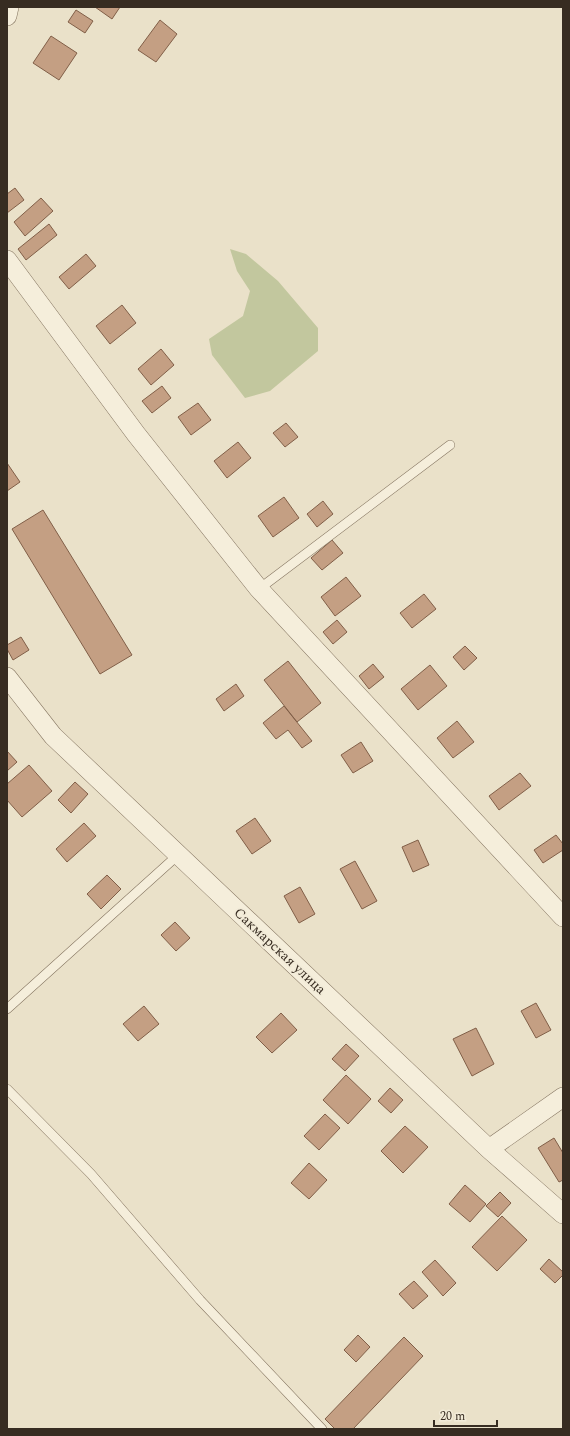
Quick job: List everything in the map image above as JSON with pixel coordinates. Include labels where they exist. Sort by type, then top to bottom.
[{"type":"street","points":[[7,16],[9,7]]},
{"type":"street","points":[[7,260],[136,434],[259,589],[563,917]]},
{"type":"street","name":"Сакмарская улица","points":[[7,677],[53,736],[489,1149],[563,1214]]},
{"type":"street","points":[[489,1149],[562,1098]]},
{"type":"lane","points":[[259,589],[450,445]]},
{"type":"lane","points":[[7,1009],[178,854]]},
{"type":"lane","points":[[7,1089],[91,1174],[200,1300],[322,1429]]},
{"type":"green space","points":[[230,249],[246,254],[278,281],[318,328],[318,351],[270,391],[245,398],[212,355],[209,339],[243,316],[250,291],[237,271]]},
{"type":"building","points":[[95,7],[120,7],[112,19]]},
{"type":"building","points":[[76,10],[93,21],[85,33],[68,22]]},
{"type":"building","points":[[160,20],[177,34],[156,62],[138,50]]},
{"type":"building","points":[[51,36],[77,53],[59,80],[33,63]]},
{"type":"building","points":[[15,188],[24,200],[7,213],[7,194]]},
{"type":"building","points":[[41,198],[53,211],[25,236],[14,222]]},
{"type":"building","points":[[49,224],[57,235],[26,260],[18,249]]},
{"type":"building","points":[[86,254],[96,266],[69,289],[59,277]]},
{"type":"building","points":[[122,305],[136,323],[110,344],[96,326]]},
{"type":"building","points":[[161,349],[174,365],[151,385],[138,369]]},
{"type":"building","points":[[162,386],[171,398],[152,413],[142,401]]},
{"type":"building","points":[[198,403],[211,420],[191,435],[178,417]]},
{"type":"building","points":[[286,423],[298,437],[285,447],[273,433]]},
{"type":"building","points":[[238,442],[251,458],[227,478],[214,461]]},
{"type":"building","points":[[7,463],[20,482],[7,491]]},
{"type":"building","points":[[284,497],[299,518],[273,537],[258,516]]},
{"type":"building","points":[[323,501],[333,514],[317,527],[307,514]]},
{"type":"building","points":[[43,510],[132,655],[100,674],[12,529]]},
{"type":"building","points":[[332,540],[343,553],[322,570],[311,558]]},
{"type":"building","points":[[346,577],[361,596],[335,616],[321,597]]},
{"type":"building","points":[[424,594],[436,609],[412,628],[400,613]]},
{"type":"building","points":[[337,620],[347,632],[333,644],[323,632]]},
{"type":"building","points":[[21,637],[29,650],[13,660],[7,649],[7,645]]},
{"type":"building","points":[[465,646],[477,658],[464,670],[453,657]]},
{"type":"building","points":[[288,661],[321,703],[297,722],[264,680]]},
{"type":"building","points":[[373,664],[384,677],[369,689],[359,676]]},
{"type":"building","points":[[430,665],[447,686],[418,710],[401,689]]},
{"type":"building","points":[[236,684],[244,696],[224,711],[216,699]]},
{"type":"building","points":[[284,706],[312,741],[302,748],[288,730],[276,739],[263,723]]},
{"type":"building","points":[[457,721],[474,742],[453,758],[437,738]]},
{"type":"building","points":[[361,742],[373,761],[353,773],[341,755]]},
{"type":"building","points":[[7,751],[17,762],[7,771]]},
{"type":"building","points":[[29,765],[52,791],[22,817],[7,800],[7,784]]},
{"type":"building","points":[[520,773],[531,786],[499,810],[489,796]]},
{"type":"building","points":[[75,782],[88,794],[71,813],[58,800]]},
{"type":"building","points":[[255,818],[271,841],[252,854],[236,831]]},
{"type":"building","points":[[84,823],[96,836],[67,862],[56,849]]},
{"type":"building","points":[[556,835],[563,844],[563,850],[543,863],[534,850]]},
{"type":"building","points":[[418,840],[429,865],[413,872],[402,847]]},
{"type":"building","points":[[355,861],[377,901],[362,909],[340,869]]},
{"type":"building","points":[[107,875],[121,889],[101,909],[87,894]]},
{"type":"building","points":[[300,887],[315,914],[299,923],[284,896]]},
{"type":"building","points":[[175,922],[190,938],[176,951],[161,935]]},
{"type":"building","points":[[536,1003],[551,1030],[536,1038],[521,1011]]},
{"type":"building","points":[[144,1006],[159,1024],[138,1041],[123,1024]]},
{"type":"building","points":[[281,1013],[297,1030],[272,1053],[256,1037]]},
{"type":"building","points":[[476,1028],[494,1064],[472,1076],[453,1039]]},
{"type":"building","points":[[346,1044],[359,1056],[345,1071],[332,1059]]},
{"type":"building","points":[[346,1075],[371,1099],[348,1124],[323,1100]]},
{"type":"building","points":[[390,1088],[403,1100],[391,1113],[378,1101]]},
{"type":"building","points":[[325,1114],[340,1128],[319,1150],[304,1136]]},
{"type":"building","points":[[405,1126],[428,1147],[403,1173],[381,1151]]},
{"type":"building","points":[[554,1138],[563,1153],[563,1180],[559,1182],[538,1148]]},
{"type":"building","points":[[309,1163],[327,1180],[309,1199],[291,1183]]},
{"type":"building","points":[[465,1185],[486,1204],[470,1222],[449,1204]]},
{"type":"building","points":[[500,1192],[511,1203],[498,1217],[486,1206]]},
{"type":"building","points":[[502,1216],[527,1240],[497,1271],[472,1247]]},
{"type":"building","points":[[549,1259],[563,1272],[563,1275],[555,1283],[540,1269]]},
{"type":"building","points":[[435,1260],[456,1283],[443,1296],[422,1272]]},
{"type":"building","points":[[414,1281],[428,1296],[413,1309],[399,1294]]},
{"type":"building","points":[[358,1335],[370,1347],[356,1362],[344,1350]]},
{"type":"building","points":[[404,1337],[423,1356],[353,1429],[335,1429],[325,1419]]}]
